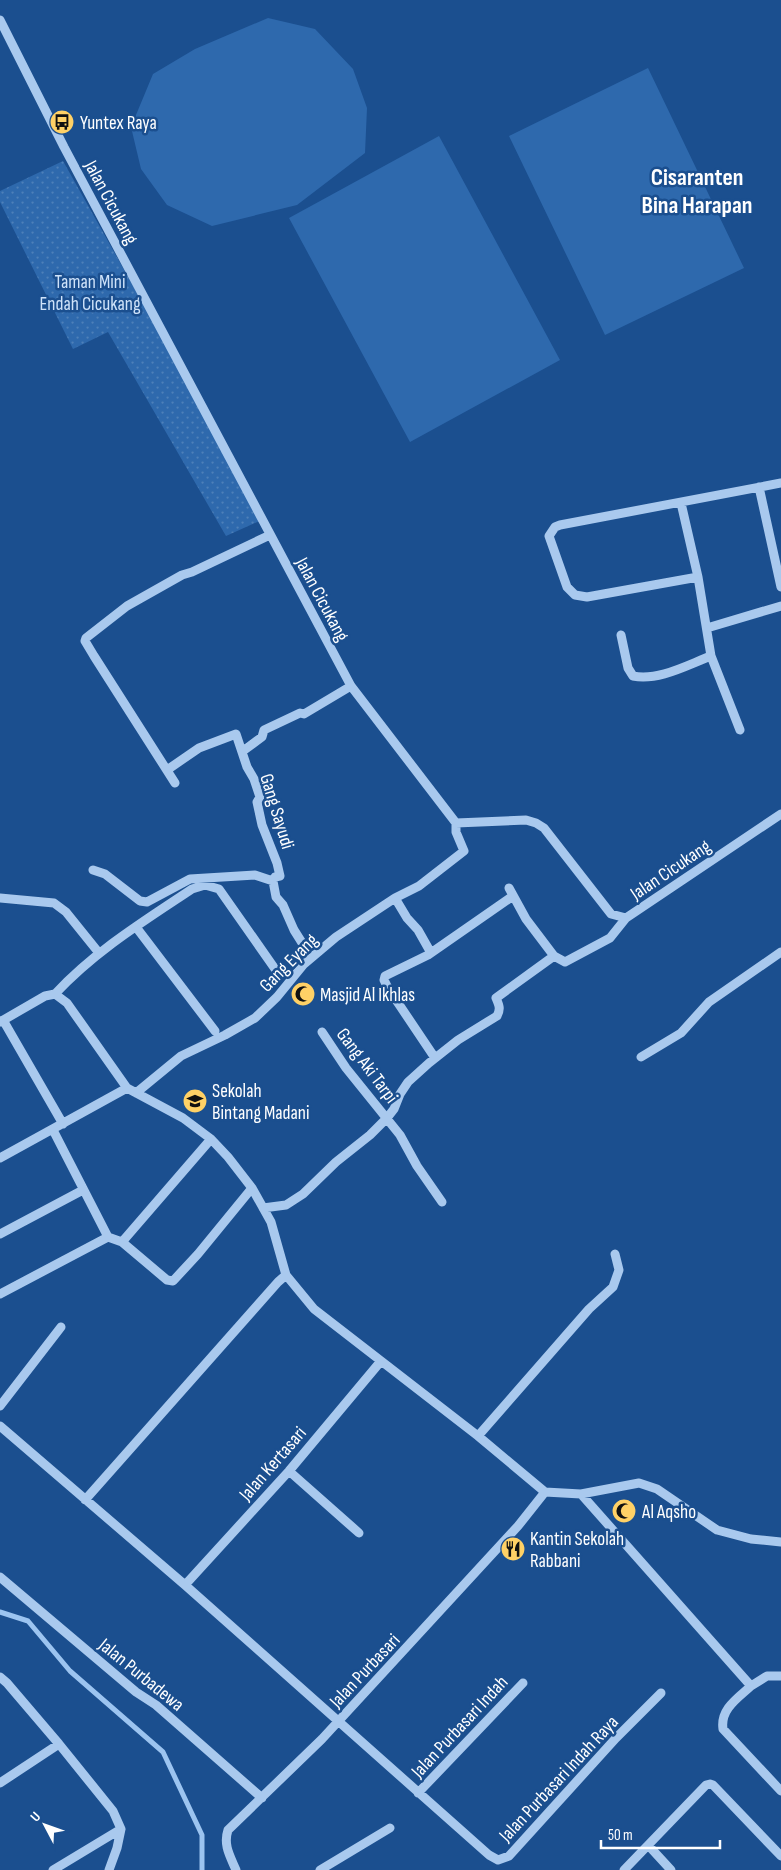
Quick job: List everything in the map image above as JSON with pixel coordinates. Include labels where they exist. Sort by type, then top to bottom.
[{"type":"street","name":"Jalan Cicukang","points":[[0,20],[64,148],[351,686],[456,823],[526,820],[536,823],[544,828],[611,914],[626,918],[781,814]]},
{"type":"street","points":[[698,578],[587,597],[575,595],[567,587],[549,536],[555,527],[560,525],[781,483]]},
{"type":"street","points":[[759,487],[781,587]]},
{"type":"street","points":[[681,503],[698,578],[711,656],[740,730]]},
{"type":"street","points":[[175,783],[94,656],[85,641],[86,638],[127,606],[182,575],[270,535]]},
{"type":"street","points":[[707,628],[781,606]]},
{"type":"street","points":[[621,635],[628,668],[633,676],[643,678],[657,676],[711,656]]},
{"type":"street","points":[[243,751],[262,737],[264,730],[300,713],[304,714],[351,686]]},
{"type":"street","name":"Gang Sayudi","points":[[167,770],[199,748],[236,734],[247,768],[254,778],[260,797],[257,802],[262,825],[278,863],[280,876],[276,877],[273,881]]},
{"type":"street","name":"Gang Eyang","points":[[1,1155],[131,1091],[181,1056],[255,1018],[277,997],[312,957],[336,937],[394,898],[419,886],[464,851],[456,832],[456,823]]},
{"type":"street","points":[[94,870],[105,874],[140,901],[147,902],[190,878],[255,875],[273,881],[276,896],[283,905],[294,930],[312,957]]},
{"type":"street","points":[[63,1124],[2,1021],[45,996],[55,994],[77,970],[136,927],[192,889],[205,885],[218,889],[280,976]]},
{"type":"street","points":[[435,1058],[388,988],[384,980],[385,976],[431,953],[511,892],[526,919],[554,956],[565,962],[610,938],[626,918]]},
{"type":"street","points":[[0,898],[54,903],[66,912],[99,953]]},
{"type":"street","points":[[394,898],[407,918],[418,930],[431,953]]},
{"type":"street","points":[[136,927],[215,1031]]},
{"type":"street","points":[[642,1056],[681,1033],[709,1002],[781,952]]},
{"type":"street","points":[[263,1208],[286,1205],[303,1194],[336,1162],[370,1135],[386,1118],[394,1108],[408,1082],[458,1040],[497,1016],[500,1006],[496,998],[554,956]]},
{"type":"street","points":[[55,994],[67,1003],[131,1091],[183,1118],[211,1139],[228,1157],[252,1188],[270,1222],[286,1275],[314,1309],[478,1436],[544,1492],[581,1494],[638,1483],[657,1489],[717,1530],[752,1539],[781,1542]]},
{"type":"street","name":"Gang Aki Tarpi","points":[[322,1032],[346,1068],[400,1135],[416,1166],[442,1202]]},
{"type":"street","points":[[53,1130],[108,1237],[122,1242],[167,1280],[172,1281],[198,1254],[252,1188]]},
{"type":"street","points":[[122,1242],[211,1139]]},
{"type":"street","points":[[0,1234],[83,1190]]},
{"type":"street","points":[[0,1294],[108,1237]]},
{"type":"street","points":[[478,1436],[589,1309],[613,1287],[619,1270],[615,1254]]},
{"type":"street","points":[[85,1500],[286,1275]]},
{"type":"street","points":[[0,1406],[61,1327]]},
{"type":"street","name":"Jalan Kertasari","points":[[185,1585],[289,1471],[382,1360]]},
{"type":"street","name":"Jalan Purbasari Indah Raya","points":[[0,1426],[185,1585],[488,1855],[498,1860],[508,1856],[616,1738],[662,1693]]},
{"type":"street","points":[[289,1471],[359,1533]]},
{"type":"street","name":"Jalan Purbasari","points":[[236,1870],[226,1848],[225,1838],[228,1830],[338,1722],[518,1526],[544,1492]]},
{"type":"street","points":[[581,1494],[751,1686]]},
{"type":"street","name":"Jalan Purbadewa","points":[[0,1577],[136,1692],[156,1705],[262,1798]]},
{"type":"street","points":[[781,1676],[767,1676],[751,1686],[724,1712],[722,1720],[723,1729],[781,1791]]},
{"type":"street","points":[[0,1677],[60,1744],[113,1812],[122,1829],[109,1870]]},
{"type":"street","name":"Jalan Purbasari Indah","points":[[418,1793],[522,1683]]},
{"type":"street","points":[[0,1783],[60,1744]]},
{"type":"street","points":[[624,1870],[706,1785],[710,1784],[781,1856]]},
{"type":"street","points":[[320,1870],[390,1828]]},
{"type":"street","points":[[53,1870],[122,1829]]},
{"type":"street","points":[[648,1845],[671,1870]]},
{"type":"green space","points":[[268,18],[315,29],[353,69],[367,108],[365,153],[297,205],[212,226],[167,205],[141,169],[131,127],[153,74],[195,49]]},
{"type":"green space","points":[[648,68],[744,268],[605,335],[509,136]]},
{"type":"green space","points":[[439,136],[560,360],[410,442],[289,218]]},
{"type":"green space","name":"Taman Mini Endah Cicukang","points":[[63,161],[264,519],[226,536],[108,332],[73,349],[0,202],[0,191]]},
{"type":"waterway","points":[[0,1612],[28,1621],[70,1671],[163,1752],[202,1835],[202,1870]]},
{"type":"place","name":"Yuntex Raya","points":[[62,122]]},
{"type":"place","name":"Masjid Al Ikhlas","points":[[303,994]]},
{"type":"place","name":"Sekolah Bintang Madani","points":[[195,1101]]},
{"type":"place","name":"Al Aqsho","points":[[624,1511]]},
{"type":"place","name":"Kantin Sekolah Rabbani","points":[[513,1549]]},
{"type":"district","name":"Cisaranten Bina Harapan","points":[[697,191]]}]
